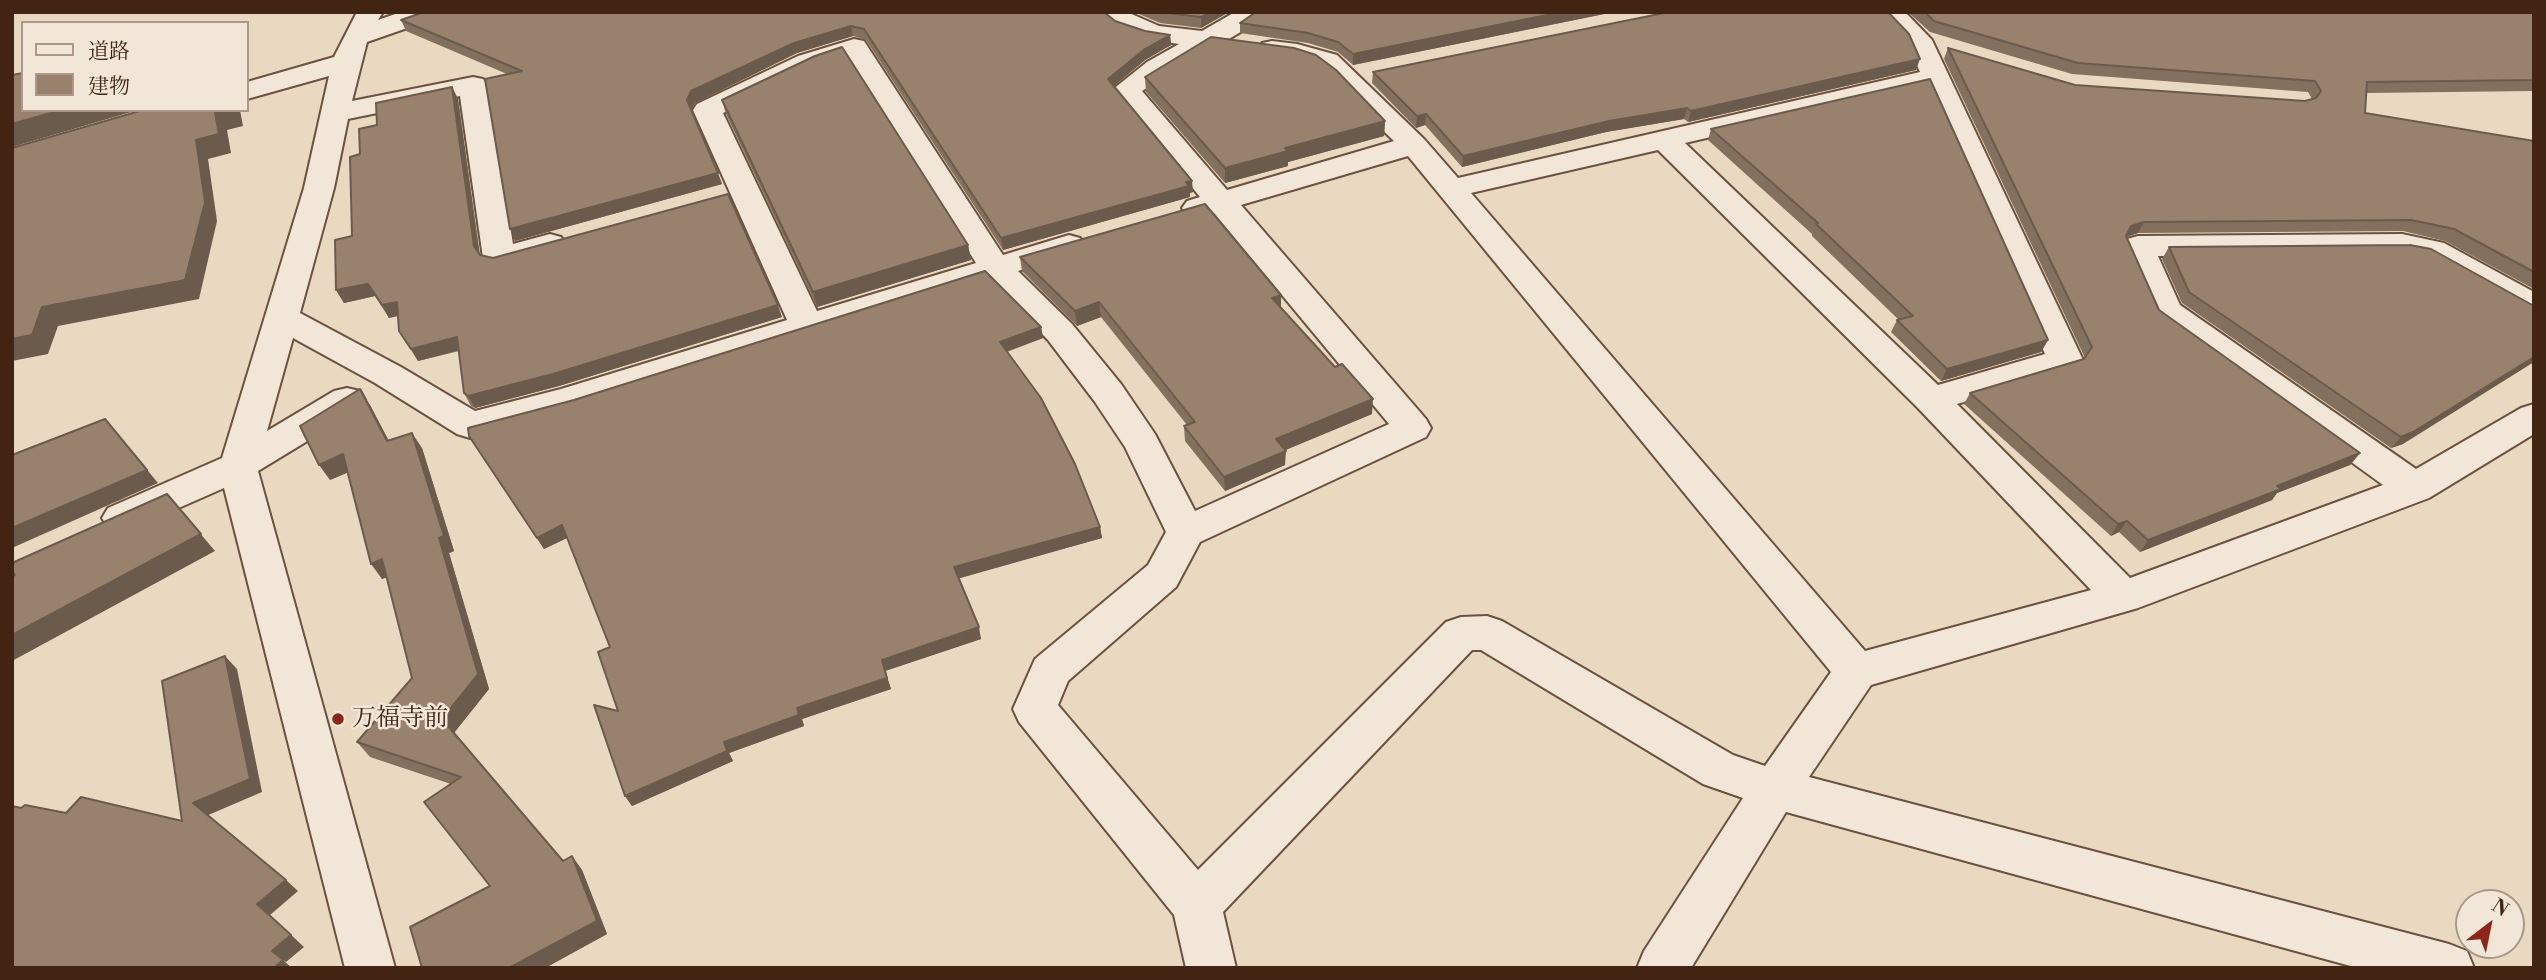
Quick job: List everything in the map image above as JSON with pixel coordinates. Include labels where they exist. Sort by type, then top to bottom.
[{"type":"street","points":[[248,91],[357,37],[427,12]]},
{"type":"street","points":[[1108,12],[1126,23],[1156,33],[1297,52],[1361,74],[1415,145],[1856,671]]},
{"type":"street","points":[[1211,968],[1197,905],[1035,709],[1050,671],[1162,576],[1186,532],[1413,428],[1126,90],[1204,40],[1255,12]]},
{"type":"street","points":[[1890,12],[1919,40],[2064,360],[1931,399]]},
{"type":"street","points":[[357,37],[335,113],[319,188],[239,466],[364,964]]},
{"type":"street","points":[[1919,40],[1957,51]]},
{"type":"street","points":[[806,326],[732,194],[707,110],[808,62],[855,47],[994,266],[1060,331],[1143,443],[1186,532]]},
{"type":"street","points":[[1453,188],[1935,77]]},
{"type":"street","points":[[335,113],[473,85],[499,258],[577,236]]},
{"type":"street","points":[[1666,141],[1931,399],[2123,597]]},
{"type":"street","points":[[1167,217],[1415,145]]},
{"type":"street","points":[[280,317],[388,375],[470,425],[566,400],[994,266],[1101,236]]},
{"type":"street","points":[[2415,488],[2166,311],[2138,246],[2402,244],[2433,250],[2534,306]]},
{"type":"street","points":[[88,534],[239,466],[388,375]]},
{"type":"street","points":[[1662,968],[1775,789],[1856,671],[2123,597],[2415,488],[2534,417]]},
{"type":"street","points":[[1197,905],[1461,634],[1487,633],[1719,770],[1775,789],[2449,968]]},
{"type":"building","points":[[424,12],[1104,12],[1115,21],[1145,31],[1170,35],[1145,49],[1108,79],[1192,181],[1186,182],[1189,186],[1001,238],[864,29],[851,26],[794,43],[691,91],[687,100],[718,173],[510,229],[485,79],[522,71],[401,20]]},
{"type":"building","points":[[1158,12],[1210,12],[1201,17]]},
{"type":"building","points":[[1256,12],[1562,12],[1353,54],[1338,42],[1308,33],[1240,23]]},
{"type":"building","points":[[1669,12],[1888,12],[1909,34],[1920,59],[1691,111],[1687,108],[1609,121],[1463,156],[1426,114],[1417,116],[1373,72]]},
{"type":"building","points":[[1925,12],[2534,12],[2534,80],[2367,82],[2365,113],[2534,141],[2534,272],[2454,229],[2411,220],[2144,222],[2131,226],[2126,236],[2159,310],[2360,453],[2277,486],[2281,489],[2148,540],[2127,521],[2118,524],[1970,393],[2084,359],[2092,347],[1948,48],[2075,85],[2305,101],[2316,98],[2321,91],[2315,81],[2078,63],[1934,21]]},
{"type":"building","points":[[1211,37],[1294,48],[1316,55],[1336,70],[1385,121],[1285,148],[1288,151],[1225,168],[1145,77]]},
{"type":"building","points":[[842,47],[968,245],[813,292],[722,100],[815,56]]},
{"type":"building","points":[[21,73],[21,112],[54,112],[12,124],[12,75]]},
{"type":"building","points":[[1930,79],[2048,340],[1947,369],[1897,320],[1913,316],[1816,224],[1818,223],[1711,129]]},
{"type":"building","points":[[452,87],[474,246],[480,255],[493,258],[728,194],[778,305],[553,374],[468,396],[464,393],[457,337],[411,349],[399,331],[397,302],[382,305],[368,284],[336,290],[335,240],[352,236],[350,157],[360,154],[359,129],[377,125],[376,103]]},
{"type":"building","points":[[136,112],[215,112],[219,134],[196,140],[205,202],[185,280],[42,307],[32,335],[12,339],[12,148]]},
{"type":"building","points":[[1205,204],[1281,295],[1272,298],[1335,367],[1342,364],[1373,399],[1276,439],[1286,451],[1224,477],[1184,426],[1195,422],[1099,302],[1075,311],[1020,257]]},
{"type":"building","points":[[2410,245],[2431,249],[2534,306],[2534,357],[2401,437],[2189,292],[2169,247]]},
{"type":"building","points":[[985,271],[1041,327],[1000,342],[1041,398],[1075,464],[1100,527],[954,567],[979,627],[882,660],[887,678],[797,708],[799,715],[724,742],[727,751],[625,796],[594,705],[618,711],[598,652],[610,647],[562,525],[537,538],[469,436],[468,428],[574,400]]},
{"type":"building","points":[[360,389],[387,441],[412,433],[444,536],[439,538],[478,674],[442,719],[563,861],[572,856],[597,921],[509,968],[422,968],[410,927],[490,886],[424,802],[461,777],[357,742],[412,678],[382,559],[371,564],[343,454],[319,465],[300,426]]},
{"type":"building","points":[[105,419],[147,470],[12,528],[12,455]]},
{"type":"building","points":[[167,494],[201,534],[12,635],[12,577],[15,575],[12,563]]},
{"type":"building","points":[[225,656],[250,779],[193,803],[286,880],[257,904],[291,935],[272,951],[283,960],[274,968],[12,968],[12,806],[21,808],[25,805],[66,813],[81,797],[182,821],[162,681]]},
{"type":"place","name":"万福寺前","points":[[338,719]]}]
